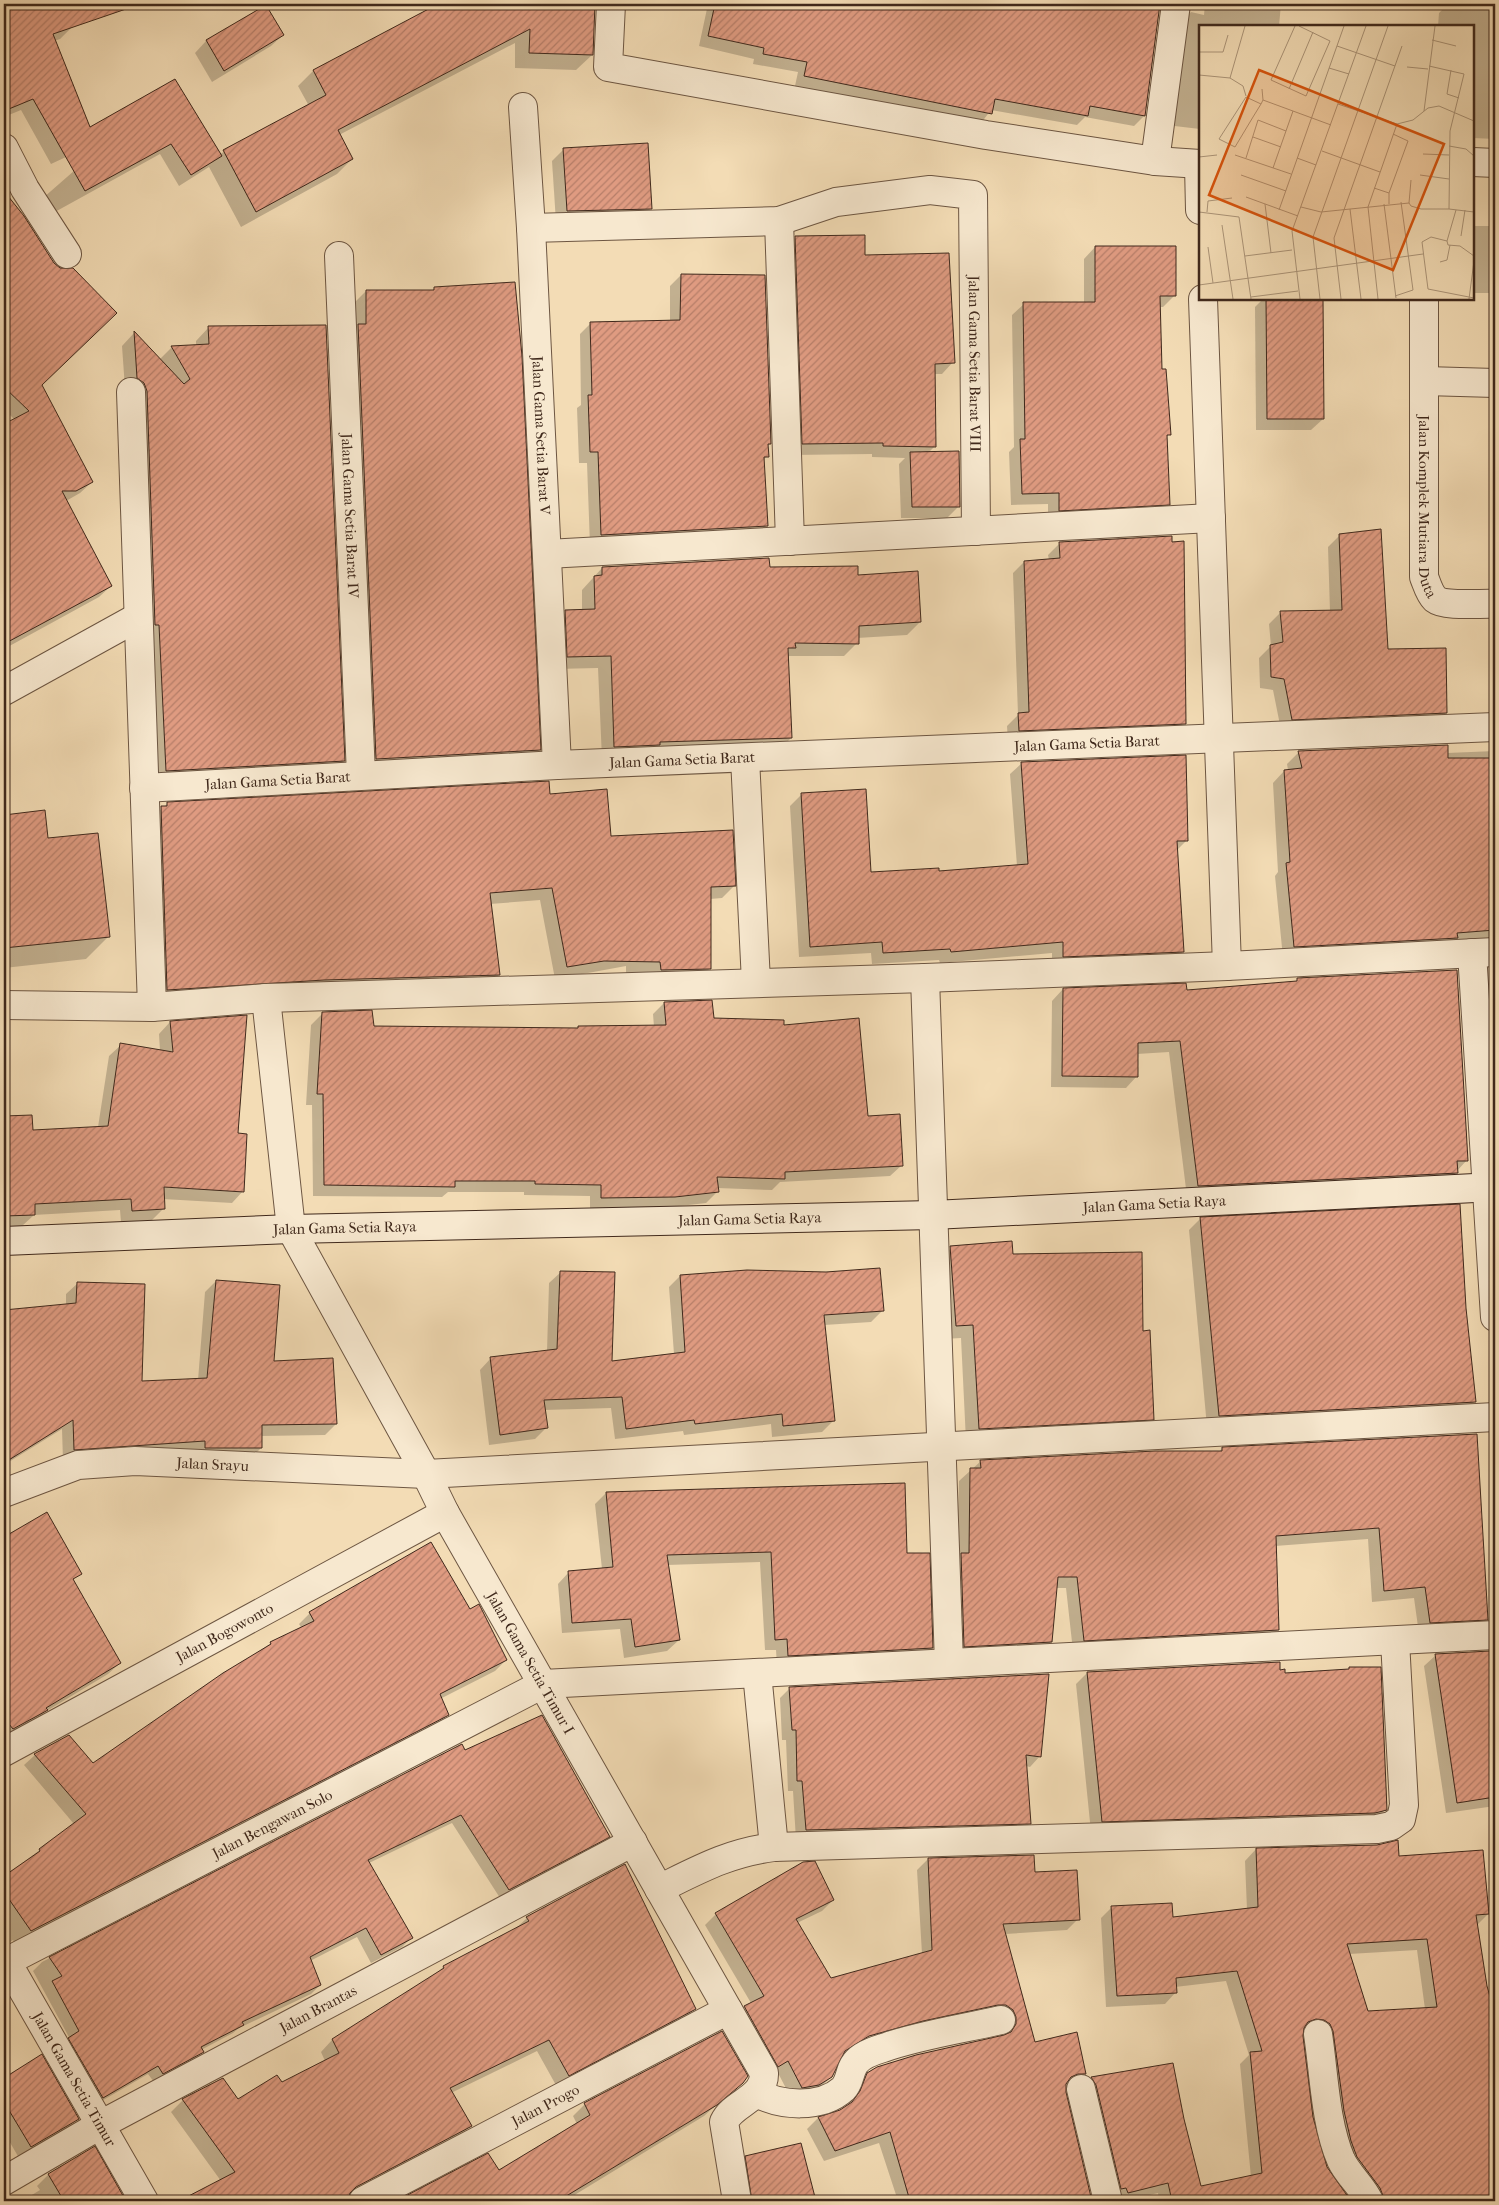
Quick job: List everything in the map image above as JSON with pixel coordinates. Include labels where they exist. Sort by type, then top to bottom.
[{"type":"street","points":[[610,4],[608,67],[986,135],[1154,162],[1199,165]]},
{"type":"street","points":[[1154,162],[1176,4]]},
{"type":"street","name":"Jalan Gama Setia Barat V","points":[[523,107],[532,228],[557,765]]},
{"type":"street","points":[[4,148],[25,189],[67,254]]},
{"type":"street","points":[[1474,162],[1495,163]]},
{"type":"street","name":"Jalan Gama Setia Barat VIII","points":[[779,221],[836,202],[864,198],[930,190],[973,195],[976,531]]},
{"type":"street","points":[[532,228],[779,221],[790,541]]},
{"type":"street","name":"Jalan Gama Setia Barat IV","points":[[339,256],[361,775]]},
{"type":"street","points":[[1203,300],[1227,966]]},
{"type":"street","name":"Jalan Komplek Mutiara Duta","points":[[1424,300],[1424,577],[1428,590],[1435,599],[1445,603],[1495,604]]},
{"type":"street","points":[[1425,381],[1495,383]]},
{"type":"street","points":[[131,392],[152,1006]]},
{"type":"street","points":[[547,554],[1211,518]]},
{"type":"street","points":[[4,691],[138,617]]},
{"type":"street","name":"Jalan Gama Setia Barat","points":[[144,788],[557,765],[1495,727]]},
{"type":"street","points":[[745,758],[756,982]]},
{"type":"street","points":[[4,1004],[152,1006],[266,998],[925,978],[1227,966],[1483,953],[1495,1317]]},
{"type":"street","points":[[925,978],[939,1446],[949,1663]]},
{"type":"street","points":[[266,998],[291,1229]]},
{"type":"street","name":"Jalan Gama Setia Raya","points":[[4,1241],[291,1229],[933,1214],[1491,1187]]},
{"type":"street","name":"Jalan Gama Setia Timur I","points":[[291,1229],[426,1474],[445,1513],[764,2073],[763,2082],[757,2093]]},
{"type":"street","name":"Jalan Srayu","points":[[4,1492],[78,1465],[135,1461],[426,1474],[1495,1417]]},
{"type":"street","name":"Jalan Bogowonto","points":[[4,1752],[445,1513]]},
{"type":"street","points":[[543,1684],[1495,1635]]},
{"type":"street","points":[[659,1890],[718,1860],[748,1851],[774,1847],[1367,1829],[1391,1826],[1401,1819],[1404,1805],[1395,1641]]},
{"type":"street","points":[[757,1673],[774,1847]]},
{"type":"street","name":"Jalan Bengawan Solo","points":[[5,1961],[543,1684]]},
{"type":"street","name":"Jalan Brantas","points":[[4,2181],[100,2125],[633,1842]]},
{"type":"street","name":"Jalan Gama Setia Timur","points":[[5,1961],[144,2201]]},
{"type":"street","name":"Jalan Progo","points":[[363,2201],[728,2010]]},
{"type":"street","points":[[737,2201],[724,2122],[730,2112],[757,2093],[781,2103],[812,2102],[834,2096],[848,2082],[854,2064],[862,2057],[883,2048],[1001,2020]]},
{"type":"street","points":[[1318,2034],[1333,2132],[1339,2155],[1345,2167],[1369,2201]]},
{"type":"street","points":[[1081,2089],[1108,2201]]},
{"type":"building","points":[[4,4],[126,4],[126,9],[53,34],[90,127],[175,79],[222,156],[191,175],[171,144],[85,191],[33,99],[4,111]]},
{"type":"building","points":[[438,4],[595,4],[593,55],[529,53],[530,29],[338,130],[353,159],[256,212],[223,150],[326,95],[313,70]]},
{"type":"building","points":[[715,4],[1160,4],[1145,116],[1090,106],[1088,116],[995,99],[992,114],[804,76],[807,62],[763,54],[764,48],[708,36]]},
{"type":"building","points":[[266,5],[284,35],[224,71],[206,40]]},
{"type":"building","points":[[648,143],[652,209],[567,211],[563,148]]},
{"type":"building","points":[[4,191],[24,216],[54,263],[60,268],[73,268],[117,313],[42,385],[93,482],[76,491],[62,491],[112,586],[4,644],[4,424],[29,411],[4,387]]},
{"type":"building","points":[[865,235],[865,255],[949,253],[955,363],[935,364],[936,447],[883,446],[883,443],[802,444],[795,236]]},
{"type":"building","points":[[1095,246],[1176,246],[1176,296],[1160,296],[1162,369],[1166,369],[1171,435],[1167,435],[1170,505],[1059,511],[1059,493],[1022,494],[1020,439],[1025,439],[1023,302],[1095,302]]},
{"type":"building","points":[[681,274],[765,275],[771,444],[768,444],[769,457],[764,457],[768,526],[601,535],[598,452],[590,452],[588,395],[592,395],[590,322],[680,320]]},
{"type":"building","points":[[515,282],[522,356],[541,750],[376,759],[358,324],[366,324],[366,290],[434,290],[434,287]]},
{"type":"building","points":[[1266,300],[1323,300],[1324,419],[1267,419]]},
{"type":"building","points":[[326,325],[345,761],[166,771],[159,625],[155,625],[147,391],[144,383],[137,378],[134,331],[184,384],[190,379],[171,346],[209,344],[208,326]]},
{"type":"building","points":[[959,451],[960,507],[912,507],[910,452]]},
{"type":"building","points":[[1381,529],[1388,649],[1446,648],[1447,713],[1292,720],[1284,679],[1271,677],[1270,645],[1283,642],[1280,611],[1342,610],[1339,534]]},
{"type":"building","points":[[1172,536],[1172,542],[1184,541],[1186,724],[1019,731],[1018,713],[1029,712],[1024,561],[1060,558],[1059,542]]},
{"type":"building","points":[[769,558],[770,567],[858,566],[858,575],[918,571],[921,622],[859,626],[859,644],[795,643],[796,648],[788,648],[792,738],[660,742],[660,745],[614,747],[611,656],[567,657],[565,610],[595,609],[594,576],[602,575],[602,567]]},
{"type":"building","points":[[1448,745],[1448,758],[1495,758],[1495,930],[1457,933],[1458,938],[1294,947],[1286,863],[1290,862],[1284,770],[1302,768],[1298,751]]},
{"type":"building","points":[[1186,755],[1188,841],[1177,841],[1184,952],[1063,957],[1063,942],[951,952],[950,949],[883,953],[882,942],[810,947],[801,793],[866,789],[871,872],[939,868],[939,871],[1028,864],[1021,762]]},
{"type":"building","points":[[549,781],[550,794],[607,789],[611,836],[733,830],[736,886],[711,887],[711,969],[661,970],[660,962],[604,961],[567,967],[552,888],[490,893],[500,975],[324,980],[167,990],[161,806],[167,806],[167,802]]},
{"type":"building","points":[[45,810],[48,838],[98,833],[110,937],[4,948],[4,815]]},
{"type":"building","points":[[1457,970],[1468,1161],[1457,1161],[1458,1173],[1198,1186],[1180,1041],[1138,1043],[1138,1077],[1062,1076],[1063,988],[1186,983],[1187,990],[1297,981],[1297,978]]},
{"type":"building","points":[[712,1000],[714,1018],[784,1020],[784,1025],[859,1018],[868,1116],[900,1114],[903,1166],[785,1172],[785,1179],[717,1177],[719,1192],[675,1197],[601,1198],[601,1185],[535,1184],[535,1181],[455,1181],[455,1187],[324,1185],[323,1094],[317,1094],[322,1012],[372,1010],[374,1026],[578,1028],[578,1026],[666,1025],[664,1002]]},
{"type":"building","points":[[247,1015],[238,1133],[247,1134],[244,1192],[164,1187],[165,1209],[132,1211],[131,1199],[35,1204],[35,1215],[4,1216],[4,1116],[32,1115],[33,1130],[108,1126],[120,1043],[173,1052],[170,1021]]},
{"type":"building","points":[[1460,1204],[1466,1308],[1476,1402],[1219,1416],[1200,1217]]},
{"type":"building","points":[[1012,1241],[1013,1254],[1142,1252],[1143,1331],[1150,1330],[1154,1420],[979,1429],[973,1325],[956,1326],[950,1246]]},
{"type":"building","points":[[880,1268],[884,1311],[824,1315],[835,1421],[783,1426],[782,1414],[695,1424],[694,1420],[626,1429],[622,1397],[544,1400],[548,1428],[500,1435],[490,1357],[557,1349],[560,1271],[615,1272],[612,1361],[685,1352],[680,1275],[747,1270],[826,1272]]},
{"type":"building","points":[[216,1280],[280,1285],[274,1361],[333,1358],[337,1424],[262,1425],[262,1448],[205,1448],[205,1441],[74,1450],[73,1420],[4,1463],[4,1310],[76,1303],[77,1282],[145,1284],[142,1381],[207,1378]]},
{"type":"building","points":[[1477,1434],[1488,1620],[1430,1623],[1425,1587],[1384,1591],[1379,1528],[1276,1536],[1279,1630],[1084,1641],[1077,1577],[1058,1577],[1052,1642],[964,1647],[961,1553],[969,1553],[970,1468],[981,1468],[980,1460],[1155,1451],[1222,1451],[1222,1447]]},
{"type":"building","points":[[905,1483],[907,1553],[930,1553],[933,1648],[788,1656],[787,1639],[775,1640],[771,1552],[667,1555],[680,1640],[635,1647],[631,1619],[572,1623],[568,1571],[613,1567],[606,1492]]},
{"type":"building","points":[[47,1512],[82,1574],[73,1579],[121,1663],[46,1708],[48,1710],[13,1729],[4,1718],[4,1537]]},
{"type":"building","points":[[431,1542],[470,1609],[479,1604],[507,1660],[440,1694],[449,1715],[31,1931],[4,1892],[4,1876],[40,1851],[39,1849],[86,1814],[34,1754],[69,1735],[93,1763],[223,1673],[271,1644],[270,1642],[314,1621],[309,1612]]},
{"type":"building","points":[[1490,1651],[1491,1659],[1495,1658],[1495,1797],[1457,1803],[1435,1654]]},
{"type":"building","points":[[1280,1662],[1280,1670],[1285,1669],[1285,1673],[1349,1669],[1349,1667],[1381,1667],[1387,1810],[1375,1813],[1102,1822],[1087,1672]]},
{"type":"building","points":[[1049,1674],[1041,1757],[1026,1755],[1031,1824],[806,1830],[802,1781],[797,1781],[796,1730],[792,1730],[789,1687]]},
{"type":"building","points":[[542,1715],[610,1837],[509,1890],[461,1815],[368,1860],[413,1938],[381,1955],[366,1928],[310,1957],[321,1985],[242,2022],[244,2025],[201,2047],[204,2052],[163,2074],[158,2066],[103,2098],[68,2038],[79,2031],[52,1981],[62,1976],[49,1957],[462,1744],[465,1750]]},
{"type":"building","points":[[1398,1840],[1399,1856],[1483,1850],[1489,1914],[1476,1915],[1487,1986],[1495,2015],[1495,2201],[1385,2201],[1380,2188],[1357,2157],[1351,2141],[1344,2111],[1333,2031],[1330,2024],[1324,2020],[1316,2019],[1308,2022],[1304,2028],[1303,2036],[1313,2117],[1327,2167],[1351,2201],[1172,2201],[1168,2183],[1128,2193],[1126,2188],[1121,2189],[1096,2085],[1091,2077],[1173,2063],[1184,2119],[1201,2186],[1262,2173],[1250,2052],[1262,2051],[1237,1971],[1176,1978],[1177,1993],[1117,1996],[1111,1906],[1172,1903],[1173,1917],[1258,1907],[1256,1848],[1377,1845]],"holes":[[[1427,1939],[1437,2007],[1368,2011],[1347,1944]]]},
{"type":"building","points":[[1034,1855],[1035,1872],[1077,1870],[1080,1920],[1003,1924],[1035,2042],[1077,2032],[1086,2074],[1078,2074],[1071,2077],[1066,2084],[1066,2092],[1091,2197],[1077,2201],[910,2201],[890,2132],[835,2151],[818,2117],[840,2110],[852,2102],[860,2091],[867,2073],[877,2067],[916,2055],[1011,2032],[1016,2024],[1013,2010],[1006,2005],[998,2005],[923,2021],[869,2036],[845,2051],[832,2077],[819,2085],[802,2088],[788,2061],[778,2067],[744,2006],[764,1996],[715,1913],[803,1862],[815,1861],[834,1900],[796,1919],[831,1978],[932,1950],[928,1858]]},
{"type":"building","points":[[625,1864],[696,2009],[569,2076],[549,2040],[450,2088],[472,2126],[356,2187],[350,2193],[348,2201],[179,2201],[235,2172],[182,2099],[223,2078],[238,2099],[277,2075],[282,2082],[339,2053],[332,2039],[444,1968],[443,1966],[529,1921],[526,1917]]},
{"type":"building","points":[[722,2031],[748,2076],[743,2083],[717,2105],[558,2201],[396,2201],[488,2153],[499,2170],[590,2115],[584,2103]]},
{"type":"building","points":[[42,2054],[79,2119],[31,2147],[4,2102],[4,2078]]},
{"type":"building","points":[[801,2143],[816,2201],[752,2201],[745,2156]]},
{"type":"building","points":[[95,2146],[126,2201],[64,2201],[48,2174]]}]
